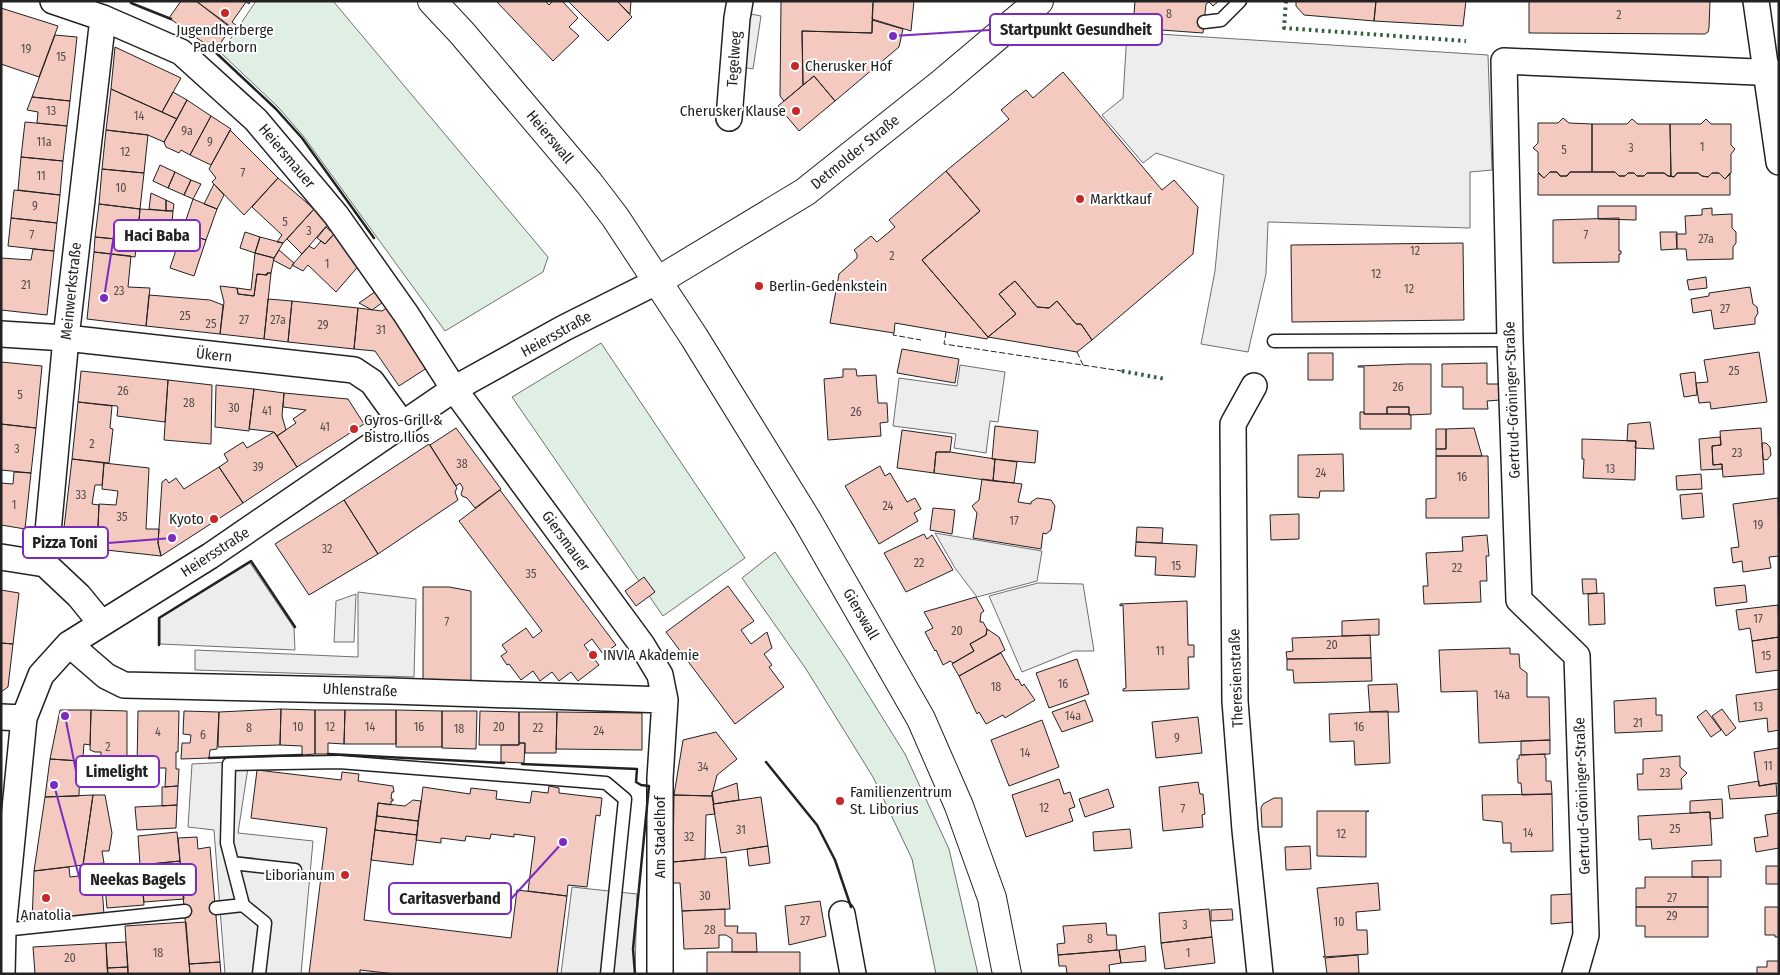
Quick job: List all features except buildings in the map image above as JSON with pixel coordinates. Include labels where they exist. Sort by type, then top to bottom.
[{"type":"main road","name":"Heierswall","points":[[432,1],[462,32],[589,183],[615,217],[656,282]]},
{"type":"main road","name":"Detmolder Straße","points":[[656,282],[805,192],[942,83],[1039,1]]},
{"type":"main road","name":"Gierswall","points":[[656,282],[694,337],[806,520],[921,719],[959,806],[992,898],[1007,974]]},
{"type":"street","name":"Heiersmauer","points":[[53,1],[103,18],[181,52],[256,120],[336,215],[411,321],[454,389]]},
{"type":"street","name":"Tegelweg","points":[[729,118],[740,1]]},
{"type":"street","points":[[1756,1],[1772,73],[1779,162]]},
{"type":"street","name":"Meinwerkstraße","points":[[45,564],[66,338],[103,18]]},
{"type":"street","name":"Gertrud-Gröninger-Straße","points":[[1575,974],[1586,936],[1577,656],[1519,600],[1510,340],[1504,62],[1772,73]]},
{"type":"street","name":"Heiersstraße","points":[[2,974],[12,718],[41,675],[69,644],[210,556],[454,389],[564,328],[656,282]]},
{"type":"street","name":"Ükern","points":[[1,334],[66,338],[354,370],[372,382],[403,424]]},
{"type":"street","name":"Theresienstraße","points":[[1254,386],[1233,424],[1235,701],[1245,830],[1260,974]]},
{"type":"street","name":"Giersmauer","points":[[454,389],[642,644],[660,675],[665,700]]},
{"type":"street","points":[[1,557],[45,564],[78,596],[101,623]]},
{"type":"street","name":"Uhlenstraße","points":[[69,644],[106,676],[124,685],[334,689],[665,700]]},
{"type":"street","name":"Am Stadelhof","points":[[660,974],[660,778],[665,700]]},
{"type":"street","points":[[842,914],[852,974]]},
{"type":"lane","points":[[1204,22],[1221,20],[1240,1]]},
{"type":"lane","points":[[1274,341],[1510,340]]},
{"type":"lane","points":[[259,974],[265,923],[243,905],[227,843],[229,764],[339,762],[606,783],[625,799],[607,974]]},
{"type":"lane","points":[[232,863],[295,870]]},
{"type":"lane","points":[[216,908],[243,905]]},
{"type":"lane","points":[[2,941],[185,911]]},
{"type":"green space","points":[[256,1],[333,1],[548,257],[543,272],[445,331],[304,137],[278,107],[221,53]]},
{"type":"green space","points":[[601,343],[745,558],[663,616],[512,397]]},
{"type":"green space","points":[[775,552],[846,659],[905,754],[949,849],[978,974],[936,974],[912,859],[873,777],[806,669],[742,578]]},
{"type":"shaded area","points":[[751,14],[761,16],[753,69],[742,67]]},
{"type":"shaded area","name":"Marktkauf","points":[[1127,32],[1488,55],[1492,170],[1470,172],[1470,228],[1268,222],[1266,274],[1248,352],[1201,344],[1215,271],[1224,175],[1156,153],[1143,163],[1102,115],[1123,98]]},
{"type":"shaded area","points":[[960,365],[1005,372],[998,422],[990,421],[986,453],[954,448],[956,434],[893,426],[899,378],[957,386]]},
{"type":"shaded area","points":[[935,533],[1042,551],[1037,581],[977,597],[955,568]]},
{"type":"shaded area","points":[[250,563],[294,628],[295,650],[160,644],[160,618]]},
{"type":"shaded area","points":[[1038,583],[1083,584],[1094,651],[1074,651],[1022,672],[989,596]]},
{"type":"shaded area","points":[[358,592],[416,599],[414,677],[195,670],[195,650],[358,657]]},
{"type":"shaded area","points":[[356,594],[354,642],[334,642],[336,601]]},
{"type":"shaded area","points":[[249,761],[238,833],[313,841],[301,974],[225,974],[214,830],[188,827],[192,764]]},
{"type":"shaded area","points":[[572,887],[637,894],[635,974],[561,974]]},
{"type":"hedge","points":[[1286,1],[1284,28],[1466,41]]},
{"type":"hedge","points":[[1122,371],[1165,379]]},
{"type":"fence","points":[[946,332],[944,344],[1122,371]]},
{"type":"fence","points":[[894,333],[893,335],[921,340]]},
{"type":"fence","points":[[1077,352],[1083,365]]},
{"type":"wall","points":[[130,1],[171,19]]},
{"type":"wall","points":[[213,50],[276,109],[302,138],[374,238]]},
{"type":"wall","points":[[159,645],[159,618],[251,561],[295,627]]},
{"type":"wall","points":[[328,754],[504,763]]},
{"type":"wall","points":[[209,758],[302,755]]},
{"type":"wall","points":[[766,762],[817,825],[835,860],[851,907]]},
{"type":"wall","points":[[522,764],[637,769],[636,782],[649,786],[633,949],[635,974]]},
{"type":"place","name":"Jugendherberge Paderborn","points":[[225,13]]},
{"type":"place","name":"Startpunkt Gesundheit","points":[[893,36]]},
{"type":"place","name":"Cherusker Hof","points":[[795,66]]},
{"type":"place","name":"Cherusker Klause","points":[[796,111]]},
{"type":"place","name":"Marktkauf","points":[[1080,199]]},
{"type":"place","name":"Berlin-Gedenkstein","points":[[759,286]]},
{"type":"place","name":"Haci Baba","points":[[104,298]]},
{"type":"place","name":"Gyros-Grill & Bistro Ilios","points":[[354,429]]},
{"type":"place","name":"Kyoto","points":[[214,519]]},
{"type":"place","name":"Pizza Toni","points":[[172,538]]},
{"type":"place","name":"INVIA Akademie","points":[[593,655]]},
{"type":"place","name":"Limelight","points":[[65,716]]},
{"type":"place","name":"Neekas Bagels","points":[[54,785]]},
{"type":"place","name":"Familienzentrum St. Liborius","points":[[840,801]]},
{"type":"place","name":"Caritasverband","points":[[563,842]]},
{"type":"place","name":"Liborianum","points":[[345,875]]},
{"type":"place","name":"Anatolia","points":[[46,898]]}]
